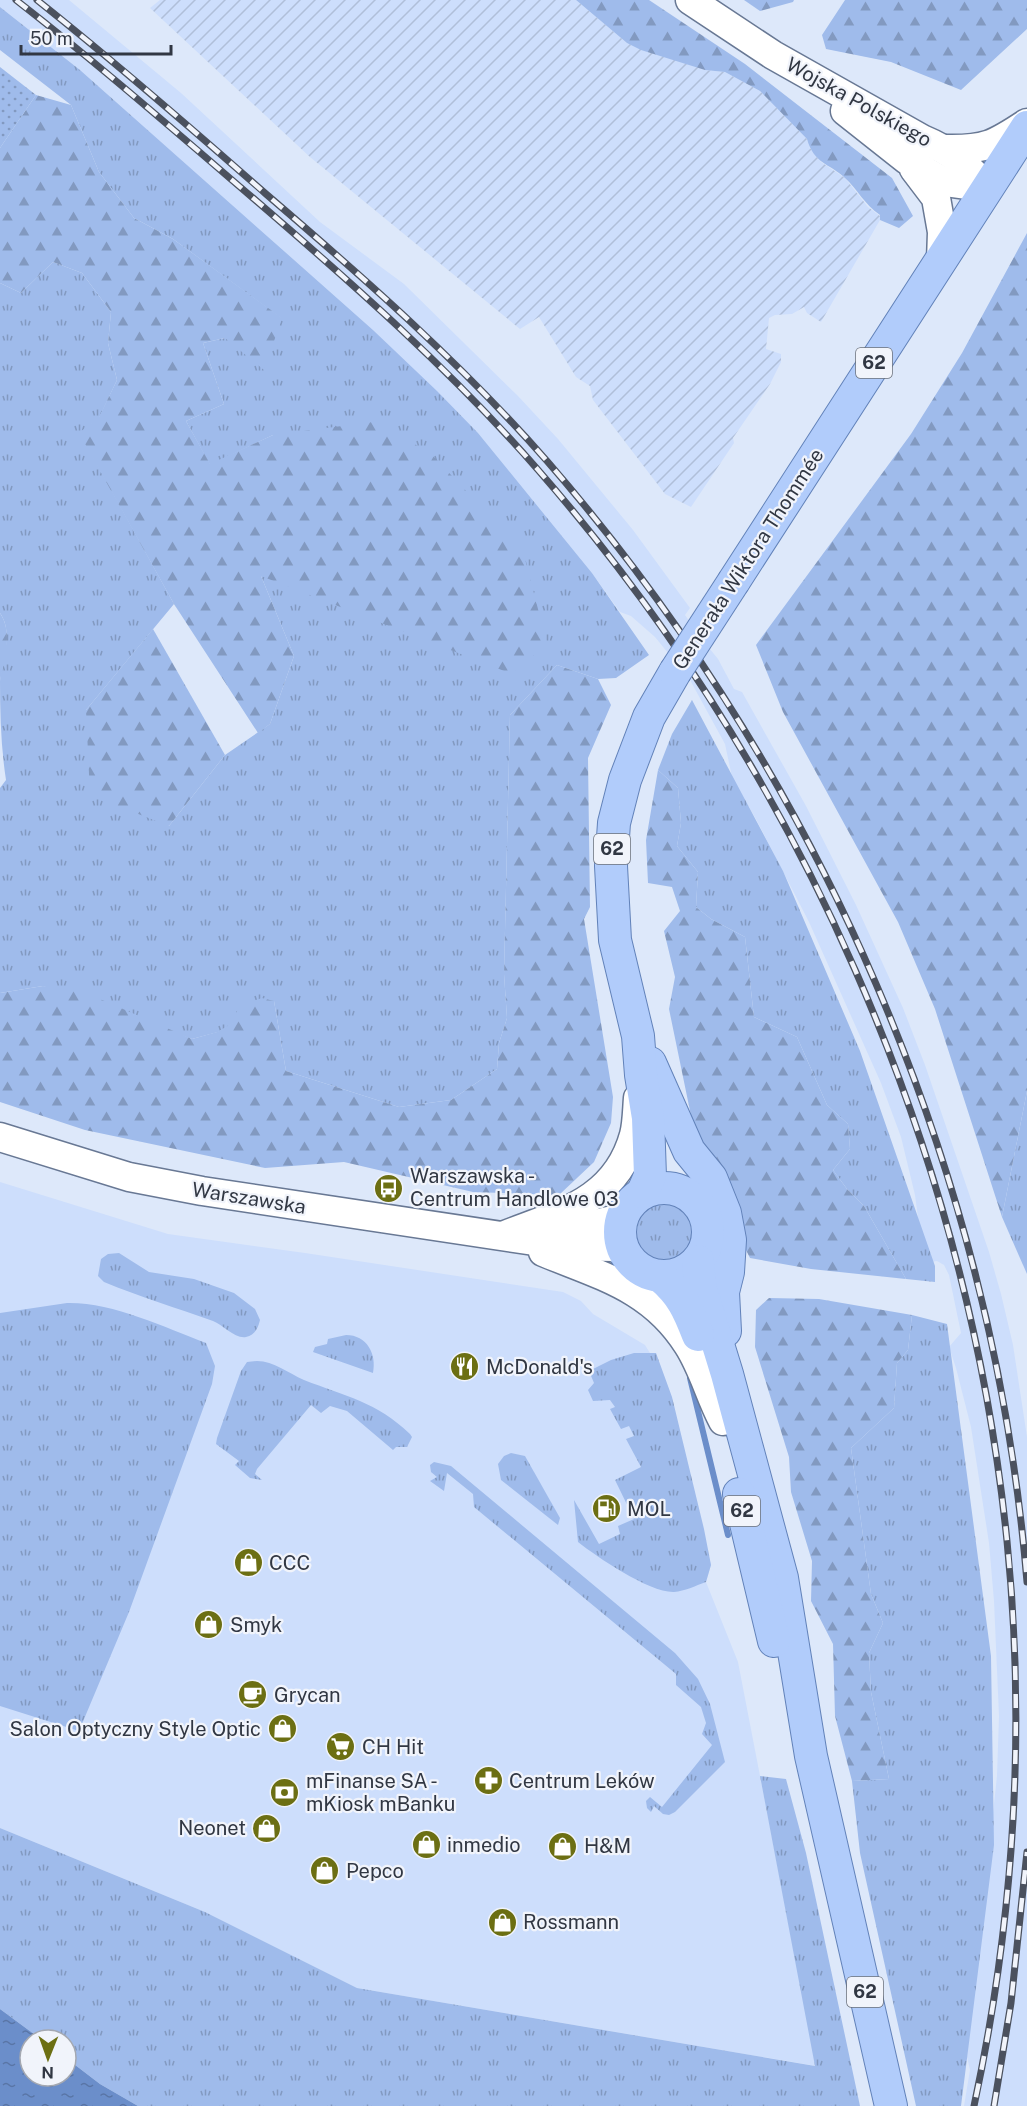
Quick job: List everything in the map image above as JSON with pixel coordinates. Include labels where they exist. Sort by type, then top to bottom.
[{"type":"main road","name":"Wojska Polskiego","points":[[690,0],[773,55],[922,139],[945,149],[988,188]]},
{"type":"main road","name":"Wojska Polskiego","points":[[773,55],[907,160],[944,182],[988,188]]},
{"type":"main road","name":"Wojska Polskiego","points":[[945,149],[973,150],[999,142],[1027,125]]},
{"type":"main road","name":"Generała Wiktora Thommée","points":[[677,1189],[615,940],[611,866],[614,823],[625,780],[654,706],[1027,125]]},
{"type":"main road","name":"Wojska Polskiego","points":[[907,160],[936,198],[942,232],[941,261]]},
{"type":"main road","name":"Generała Wiktora Thommée","points":[[643,1058],[650,1176],[644,1192]]},
{"type":"main road","points":[[502,1236],[579,1206],[606,1185],[624,1160],[634,1134],[643,1058]]},
{"type":"main road","name":"62","points":[[643,1058],[689,1151],[711,1178],[725,1213],[730,1240],[728,1272],[723,1293],[727,1374]]},
{"type":"main road","name":"Warszawska","points":[[0,1137],[129,1178],[568,1246],[613,1247],[624,1251]]},
{"type":"main road","points":[[624,1251],[620,1240],[622,1218],[634,1199],[654,1188],[677,1189]]},
{"type":"main road","name":"62","points":[[677,1189],[697,1201],[708,1222],[709,1235],[698,1261],[700,1286],[727,1374],[782,1578],[811,1756],[891,2106]]},
{"type":"main road","name":"Warszawska","points":[[502,1236],[591,1225],[622,1218]]},
{"type":"main road","points":[[502,1236],[589,1269],[620,1283],[645,1299],[670,1321],[689,1346],[723,1421]]},
{"type":"main road","name":"62","points":[[624,1251],[639,1268],[660,1276],[676,1290],[689,1312],[705,1352],[716,1386],[749,1540],[784,1682],[811,1756]]},
{"type":"main road","points":[[660,1276],[682,1272],[698,1261]]},
{"type":"shaded area","points":[[0,0],[69,0],[181,93],[320,222],[404,284],[518,396],[558,439],[633,530],[690,608],[685,615],[718,659],[734,689],[742,692],[806,806],[856,905],[903,1008],[925,1065],[989,1252],[1013,1345],[1027,1437],[1027,2106],[964,2106],[970,2070],[967,2057],[997,1776],[999,1716],[989,1543],[971,1427],[949,1347],[961,1333],[949,1275],[944,1265],[937,1261],[924,1263],[915,1195],[901,1137],[881,1083],[809,922],[732,777],[725,744],[690,680],[655,637],[631,616],[620,612],[592,573],[478,433],[373,330],[80,70],[0,7]]},
{"type":"shaded area","points":[[160,0],[576,0],[627,43],[705,70],[725,72],[760,91],[807,139],[810,148],[821,162],[845,178],[868,207],[880,216],[880,220],[821,322],[807,313],[804,307],[792,314],[775,315],[769,318],[766,349],[781,354],[781,362],[770,384],[733,438],[734,443],[691,507],[665,494],[593,400],[590,386],[576,377],[539,317],[520,329],[310,157],[150,8]]},
{"type":"shaded area","points":[[0,1182],[168,1234],[563,1292],[581,1301],[593,1314],[645,1345],[663,1374],[711,1565],[706,1582],[738,1662],[816,2066],[357,1988],[205,1912],[0,1828]]},
{"type":"green space","points":[[576,0],[649,0],[745,64],[892,178],[913,216],[899,228],[880,220],[880,215],[854,187],[814,154],[807,139],[760,91],[725,72],[705,70],[641,50],[627,43]]},
{"type":"green space","points":[[744,0],[794,0],[760,11]]},
{"type":"green space","points":[[845,0],[1027,0],[1027,29],[961,90],[891,62],[826,49],[822,35]]},
{"type":"green space","points":[[0,7],[80,70],[373,330],[437,391],[478,433],[592,573],[649,655],[616,678],[598,679],[557,665],[510,715],[504,974],[507,1018],[499,1043],[497,1069],[451,1100],[399,1107],[286,1071],[274,1001],[218,1032],[192,1039],[43,986],[0,993],[0,788],[6,780],[1,731],[0,681],[7,638],[0,613],[0,283],[21,293],[53,262],[82,273],[111,312],[108,343],[117,380],[99,418],[80,433],[174,604],[86,710],[169,826],[225,755],[270,724],[294,656],[261,576],[273,435],[210,465],[186,421],[224,404],[203,343],[225,338],[281,318],[173,239],[134,218],[99,172],[71,105],[0,50]]},
{"type":"green space","points":[[0,67],[36,95],[0,148]]},
{"type":"green space","points":[[36,95],[71,105],[99,172],[134,218],[173,239],[282,318],[264,370],[225,338],[203,343],[224,404],[186,421],[210,464],[273,435],[380,421],[434,457],[523,551],[547,644],[512,674],[261,576],[294,656],[270,724],[258,733],[174,604],[79,433],[99,417],[117,380],[108,343],[111,312],[82,273],[53,262],[21,293],[0,283],[0,148]]},
{"type":"green space","points":[[1027,233],[1027,1091],[1002,1217],[935,1009],[898,922],[783,712],[756,645],[911,434],[962,353]]},
{"type":"green space","points":[[0,613],[4,620],[7,637],[6,655],[0,681]]},
{"type":"green space","points":[[153,629],[225,755],[169,826],[90,795],[86,710]]},
{"type":"green space","points":[[557,665],[598,679],[611,705],[588,758],[590,907],[584,919],[613,1097],[611,1123],[594,1162],[559,1195],[473,1192],[344,1162],[265,1168],[85,1130],[0,1102],[0,993],[43,986],[84,992],[192,1039],[217,1032],[233,1023],[239,1005],[262,998],[274,1001],[286,1071],[399,1107],[451,1100],[497,1069],[499,1043],[507,1018],[504,974],[510,715]]},
{"type":"green space","points":[[692,700],[783,871],[860,1051],[935,1266],[935,1282],[906,1279],[864,1206],[833,1170],[850,1149],[848,1124],[827,1105],[797,1037],[754,1017],[745,937],[711,919],[696,907],[698,872],[677,846],[681,823],[678,788],[658,770],[672,734]]},
{"type":"green space","points":[[658,770],[678,788],[681,823],[677,846],[698,872],[696,907],[711,919],[745,937],[754,1017],[797,1037],[827,1105],[848,1124],[850,1149],[833,1170],[864,1206],[906,1279],[811,1269],[750,1258],[743,1244],[695,1135],[669,1009],[675,977],[664,931],[680,911],[672,887],[648,883],[646,840]]},
{"type":"green space","points":[[1027,1091],[1027,1274],[1002,1217]]},
{"type":"green space","points":[[664,1200],[676,1202],[686,1209],[693,1219],[695,1231],[693,1243],[686,1253],[676,1260],[664,1262],[652,1260],[642,1253],[635,1243],[633,1231],[635,1219],[642,1209],[652,1202]]},
{"type":"green space","points":[[119,1253],[149,1272],[194,1279],[234,1293],[255,1309],[260,1320],[257,1328],[249,1336],[238,1336],[213,1321],[104,1282],[98,1276],[101,1259],[108,1254]]},
{"type":"green space","points":[[769,1298],[819,1299],[912,1315],[908,1350],[897,1363],[894,1408],[851,1448],[871,1594],[883,1623],[869,1653],[871,1692],[889,1779],[852,1781],[835,1716],[833,1644],[811,1601],[812,1561],[791,1492],[789,1457],[755,1347],[756,1310]]},
{"type":"green space","points":[[67,1303],[120,1311],[206,1343],[215,1366],[212,1384],[129,1612],[79,1731],[0,1706],[0,1313]]},
{"type":"green space","points":[[912,1315],[947,1324],[991,1656],[994,1845],[961,2106],[916,2106],[860,1853],[852,1781],[889,1779],[871,1692],[869,1653],[883,1623],[871,1594],[851,1448],[894,1408],[897,1363],[908,1350]]},
{"type":"green space","points":[[346,1335],[360,1338],[369,1347],[373,1359],[373,1373],[313,1352],[315,1347],[327,1344],[328,1339]]},
{"type":"green space","points":[[634,1353],[656,1353],[672,1397],[711,1565],[706,1582],[674,1592],[664,1591],[638,1581],[610,1565],[578,1542],[574,1500],[599,1544],[620,1534],[618,1526],[634,1519],[615,1480],[641,1467],[626,1439],[634,1436],[629,1426],[621,1429],[610,1409],[615,1407],[610,1400],[593,1401],[588,1390],[594,1383],[589,1371],[611,1360]]},
{"type":"green space","points":[[257,1361],[275,1365],[304,1380],[373,1407],[398,1423],[410,1434],[412,1437],[407,1447],[396,1447],[393,1450],[347,1411],[330,1406],[321,1413],[311,1405],[257,1469],[255,1474],[262,1480],[250,1478],[235,1465],[239,1461],[216,1444],[241,1371],[247,1362]]},
{"type":"green space","points":[[511,1453],[525,1456],[560,1518],[558,1525],[501,1480],[498,1464],[504,1456]]},
{"type":"green space","points":[[434,1462],[451,1466],[675,1653],[698,1679],[710,1704],[725,1762],[675,1812],[669,1815],[663,1814],[654,1806],[651,1812],[647,1808],[646,1801],[650,1797],[662,1807],[712,1745],[702,1734],[706,1723],[701,1707],[676,1685],[676,1674],[474,1507],[473,1494],[447,1473],[444,1491],[430,1481],[437,1477],[431,1472],[430,1465]]},
{"type":"green space","points":[[760,1776],[786,1779],[806,1853],[860,2106],[138,2106],[100,2084],[78,2067],[78,2028],[26,2028],[0,2009],[0,1828],[205,1912],[357,1988],[815,2066]]},
{"type":"water","points":[[0,2009],[26,2028],[18,2028],[18,2088],[78,2088],[78,2067],[100,2084],[138,2106],[0,2106]]},
{"type":"waterway","points":[[690,1378],[728,1535]]},
{"type":"railway","points":[[16,0],[136,98],[364,296],[437,363],[539,471],[632,586],[716,708],[790,836],[855,970],[910,1108],[953,1250],[986,1394],[1007,1541],[1013,1612],[1015,1683],[1013,1825],[999,1966],[974,2106]]},
{"type":"railway","points":[[37,0],[153,96],[339,257],[481,390],[547,461],[644,582],[732,710],[809,844],[876,984],[932,1128],[976,1276],[1008,1428],[1027,1582]]},
{"type":"railway","points":[[994,2106],[1011,2003],[1027,1852]]},
{"type":"place","name":"Warszawska - Centrum Handlowe 03","points":[[389,1188]]},
{"type":"place","name":"McDonald's","points":[[465,1367]]},
{"type":"place","name":"MOL","points":[[606,1509]]},
{"type":"place","name":"CCC","points":[[248,1563]]},
{"type":"place","name":"Smyk","points":[[209,1625]]},
{"type":"place","name":"Grycan","points":[[253,1695]]},
{"type":"place","name":"Salon Optyczny Style Optic","points":[[282,1729]]},
{"type":"place","name":"CH Hit","points":[[341,1747]]},
{"type":"place","name":"Centrum Leków","points":[[488,1781]]},
{"type":"place","name":"mFinanse SA - mKiosk mBanku","points":[[285,1793]]},
{"type":"place","name":"Neonet","points":[[267,1828]]},
{"type":"place","name":"inmedio","points":[[426,1845]]},
{"type":"place","name":"H&M","points":[[563,1846]]},
{"type":"place","name":"Pepco","points":[[325,1871]]},
{"type":"place","name":"Rossmann","points":[[502,1922]]}]
